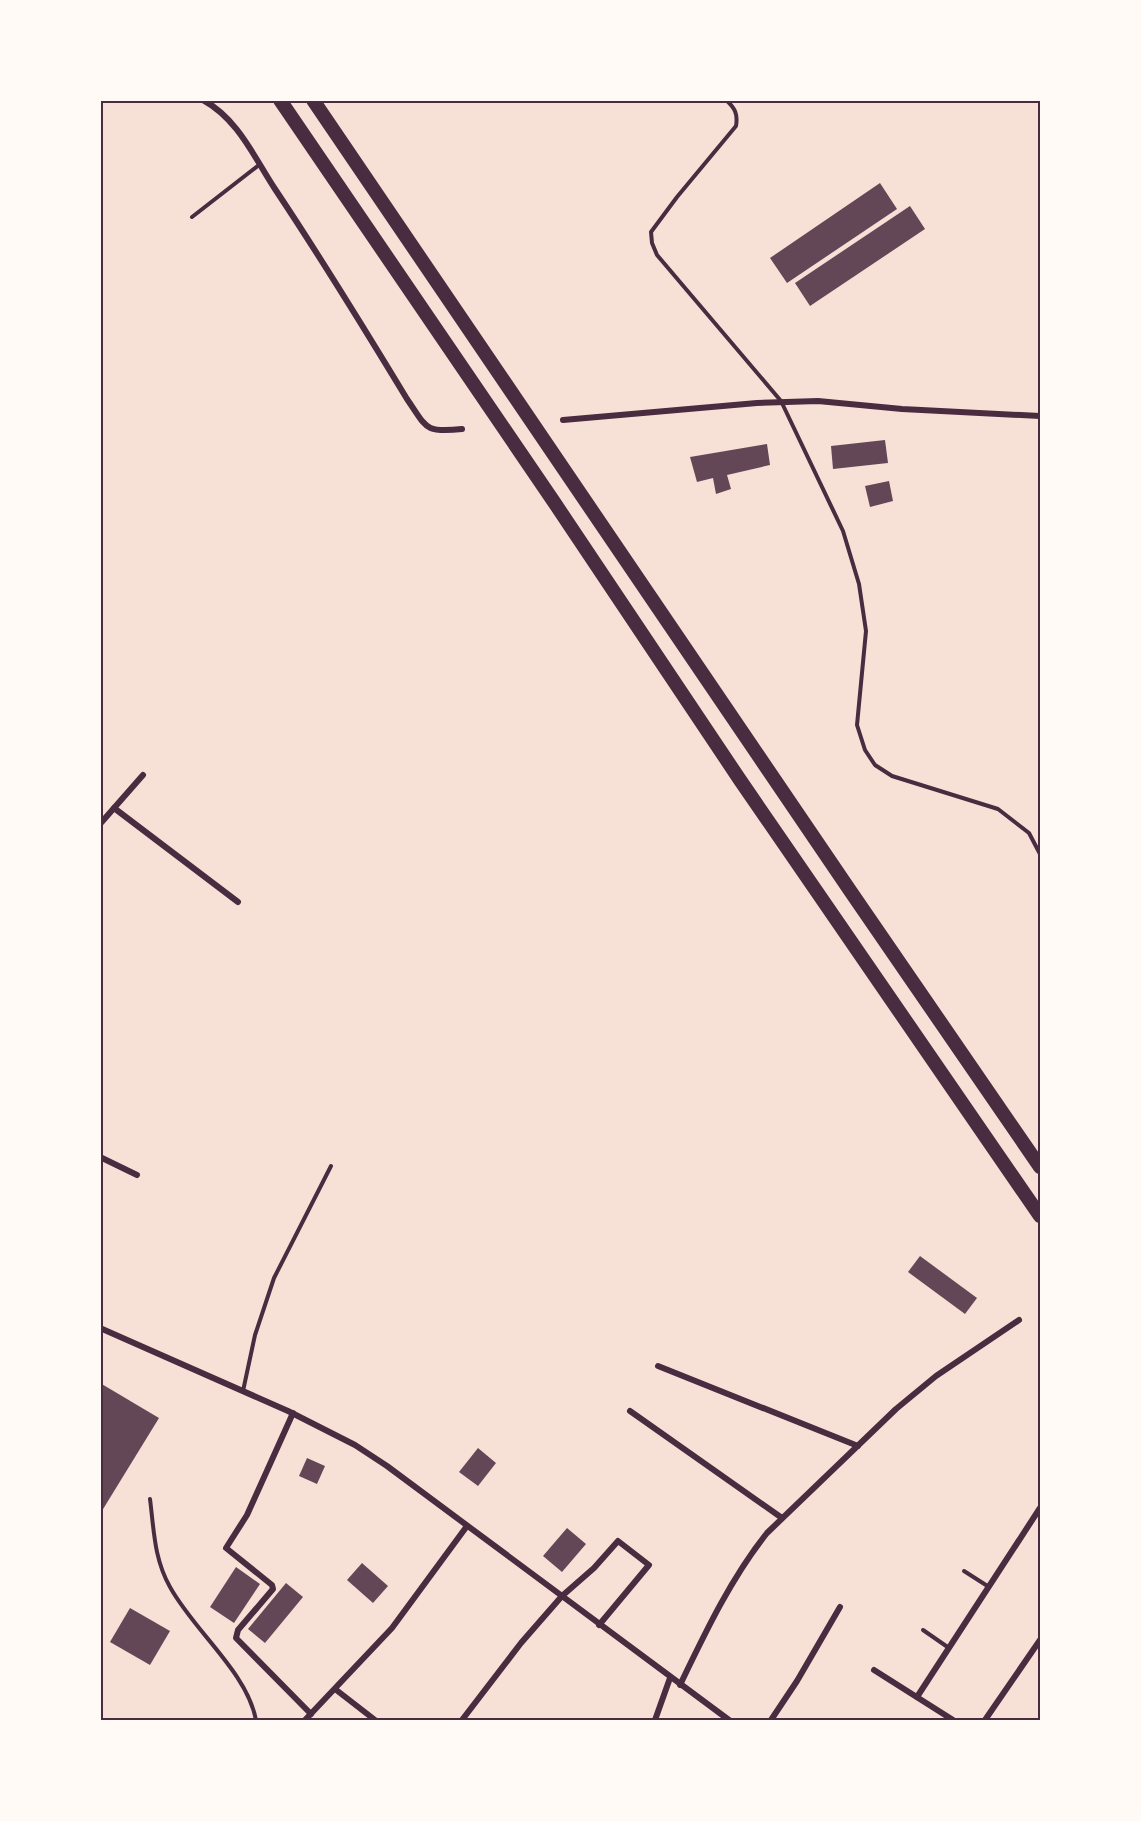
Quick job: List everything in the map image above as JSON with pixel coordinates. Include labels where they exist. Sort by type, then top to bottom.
[{"type":"highway","points":[[280,100],[554,502],[746,790],[1041,1216]]},
{"type":"highway","points":[[313,100],[1041,1167]]},
{"type":"street","points":[[203,100],[229,120],[243,138],[320,257],[406,399],[427,427],[435,430],[462,429]]},
{"type":"street","points":[[563,420],[781,401],[818,401],[902,409],[1041,416]]},
{"type":"street","points":[[100,824],[143,775]]},
{"type":"street","points":[[114,808],[238,902]]},
{"type":"street","points":[[100,1157],[137,1175]]},
{"type":"street","points":[[680,1685],[740,1572],[755,1547],[767,1533],[896,1409],[936,1376],[1019,1320]]},
{"type":"street","points":[[100,1328],[293,1413],[355,1445],[387,1466],[729,1720]]},
{"type":"street","points":[[658,1366],[858,1446]]},
{"type":"street","points":[[630,1411],[782,1518]]},
{"type":"street","points":[[293,1413],[248,1515],[226,1548],[272,1585],[273,1589],[238,1630],[237,1638],[311,1714]]},
{"type":"street","points":[[917,1697],[1041,1508]]},
{"type":"street","points":[[305,1720],[392,1628],[467,1526]]},
{"type":"street","points":[[462,1720],[520,1643],[562,1596],[594,1568],[618,1541],[649,1565],[599,1625]]},
{"type":"street","points":[[771,1720],[797,1682],[840,1606]]},
{"type":"street","points":[[985,1720],[1041,1640]]},
{"type":"street","points":[[1033,1652],[1041,1656]]},
{"type":"street","points":[[874,1670],[953,1720]]},
{"type":"street","points":[[655,1720],[670,1678]]},
{"type":"street","points":[[335,1689],[375,1720]]},
{"type":"lane","points":[[726,100],[736,111],[736,126],[651,232],[652,243],[657,255],[781,401],[843,531],[859,584],[866,630],[857,725],[865,750],[875,765],[892,776],[998,809],[1029,832],[1041,854]]},
{"type":"lane","points":[[192,217],[259,165]]},
{"type":"lane","points":[[243,1391],[255,1335],[274,1278],[331,1166]]},
{"type":"lane","points":[[150,1498],[158,1562],[170,1587],[189,1617],[252,1701],[256,1720]]},
{"type":"lane","points":[[964,1571],[989,1587]]},
{"type":"lane","points":[[923,1630],[950,1648]]},
{"type":"lane","points":[[100,1641],[100,1651]]},
{"type":"building","points":[[880,183],[897,209],[787,283],[770,258]]},
{"type":"building","points":[[910,206],[925,229],[810,306],[795,283]]},
{"type":"building","points":[[885,440],[888,463],[833,469],[831,446]]},
{"type":"building","points":[[767,444],[770,465],[727,475],[731,489],[716,494],[713,478],[697,482],[690,457]]},
{"type":"building","points":[[889,481],[893,501],[870,507],[865,486]]},
{"type":"building","points":[[920,1256],[977,1298],[965,1314],[908,1272]]},
{"type":"building","points":[[100,1383],[159,1418],[100,1514]]},
{"type":"building","points":[[478,1448],[496,1463],[478,1486],[459,1472]]},
{"type":"building","points":[[307,1458],[325,1466],[317,1484],[299,1476]]},
{"type":"building","points":[[567,1528],[586,1544],[562,1572],[543,1556]]},
{"type":"building","points":[[362,1563],[388,1586],[373,1603],[347,1580]]},
{"type":"building","points":[[236,1567],[260,1584],[234,1623],[210,1607]]},
{"type":"building","points":[[286,1583],[303,1597],[265,1643],[248,1629]]},
{"type":"building","points":[[130,1608],[170,1631],[150,1665],[110,1642]]}]
